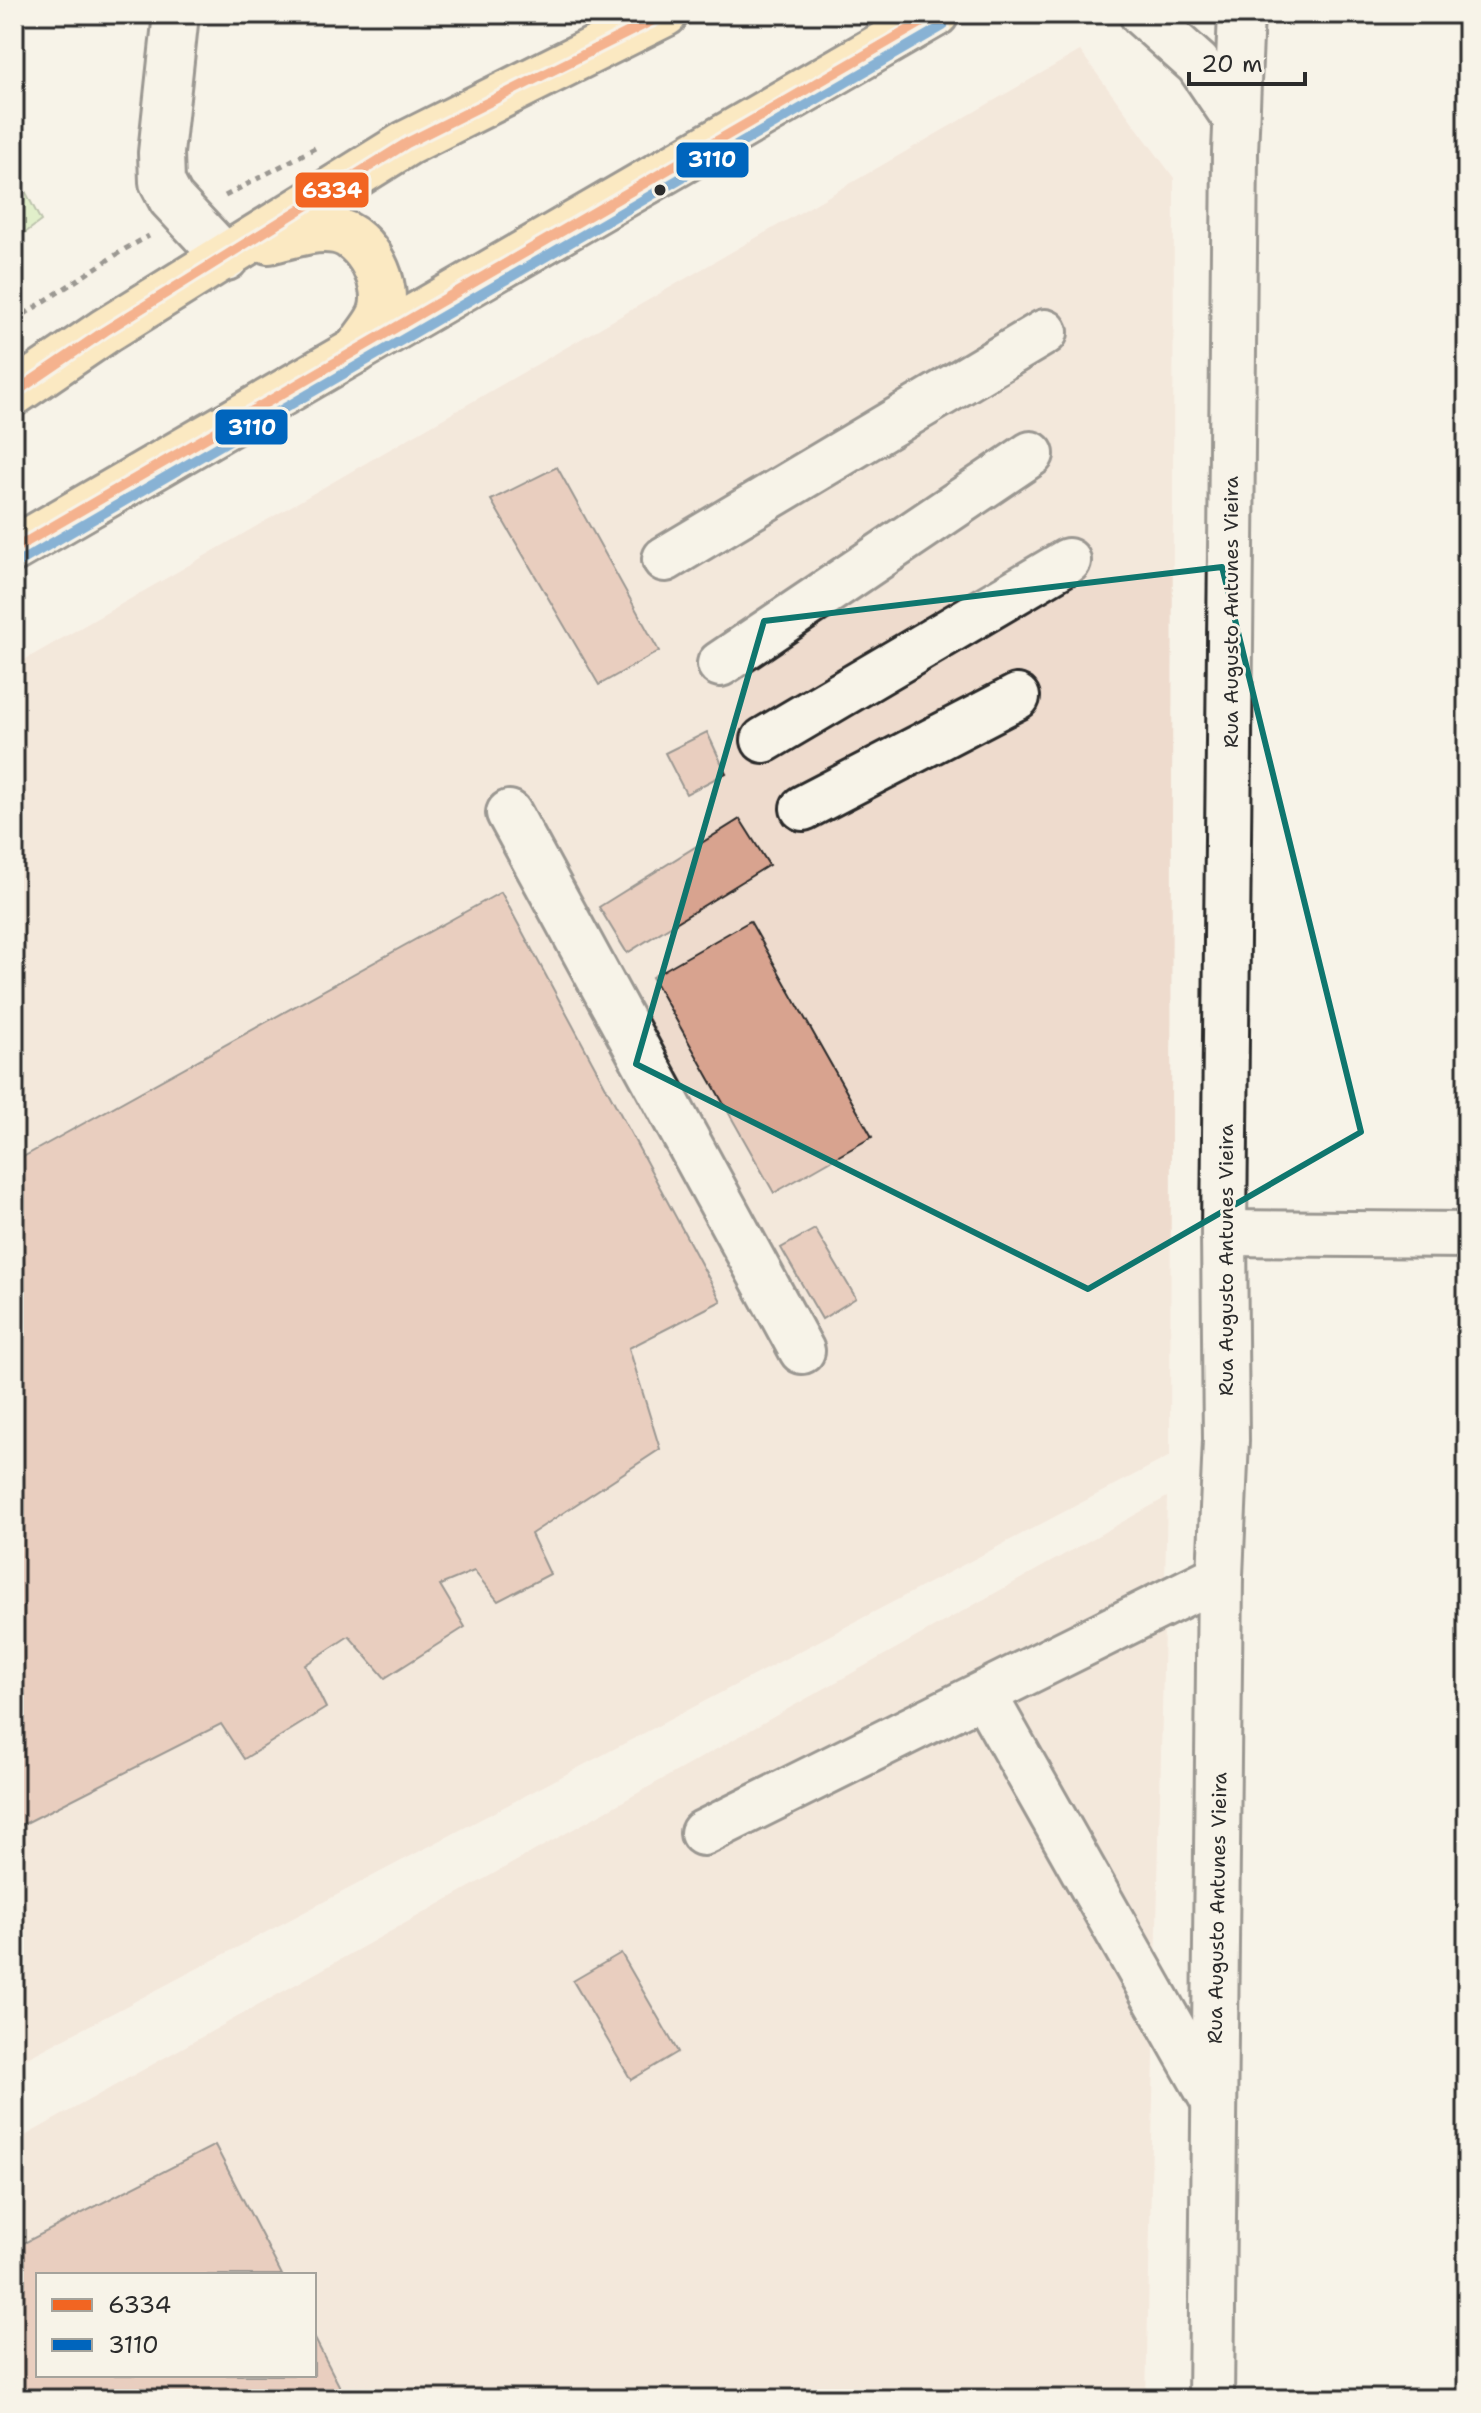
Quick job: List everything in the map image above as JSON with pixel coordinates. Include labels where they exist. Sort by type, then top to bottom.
[{"type":"main road","points":[[14,393],[105,331],[407,143],[665,14]]},
{"type":"main road","points":[[14,549],[936,14]]},
{"type":"main road","points":[[226,258],[306,232],[337,230],[362,243],[381,280],[381,313],[356,351]]},
{"type":"street","points":[[176,14],[161,153],[162,182],[171,199],[226,258]]},
{"type":"street","points":[[1142,14],[1198,64],[1236,120]]},
{"type":"street","name":"Rua Augusto Antunes Vieira","points":[[1211,2399],[1220,1576],[1226,1440],[1224,1233],[1236,120],[1241,16]]},
{"type":"street","points":[[665,559],[1045,332]]},
{"type":"street","points":[[720,664],[1031,454]]},
{"type":"street","points":[[764,740],[1068,561]]},
{"type":"street","points":[[803,808],[1017,697]]},
{"type":"street","points":[[509,813],[802,1351]]},
{"type":"street","points":[[1224,1233],[1467,1235]]},
{"type":"street","points":[[703,1833],[1220,1576]]},
{"type":"street","points":[[984,1695],[1214,2102]]},
{"type":"highlighted area","points":[[1222,567],[1361,1132],[1088,1289],[636,1064],[764,621]]},
{"type":"shaded area","points":[[1080,51],[1174,178],[1170,1456],[14,2065],[14,666]]},
{"type":"shaded area","points":[[1167,1497],[1146,2399],[14,2399],[14,2142]]},
{"type":"green space","points":[[14,170],[41,221],[14,241]]},
{"type":"building","points":[[557,467],[659,651],[599,685],[491,500]]},
{"type":"building","points":[[707,732],[726,773],[686,794],[665,753]]},
{"type":"building","points":[[740,819],[769,865],[627,953],[599,907]]},
{"type":"building","points":[[501,892],[721,1301],[629,1348],[660,1449],[531,1534],[550,1574],[498,1601],[474,1571],[440,1585],[465,1627],[385,1678],[349,1636],[305,1665],[326,1708],[244,1759],[221,1724],[14,1829],[14,1162]]},
{"type":"building","points":[[750,921],[872,1137],[774,1193],[652,977]]},
{"type":"building","points":[[815,1229],[856,1298],[822,1319],[781,1248]]},
{"type":"building","points":[[621,1953],[678,2052],[631,2080],[573,1981]]},
{"type":"building","points":[[215,2145],[281,2273],[36,2273],[36,2377],[316,2377],[316,2341],[346,2399],[14,2399],[14,2248]]},
{"type":"transit line","name":"6334","points":[[14,393],[105,331],[407,143],[665,14]]},
{"type":"transit line","name":"6334","points":[[14,549],[936,14]]},
{"type":"transit line","name":"3110","points":[[21,561],[943,26]]}]
